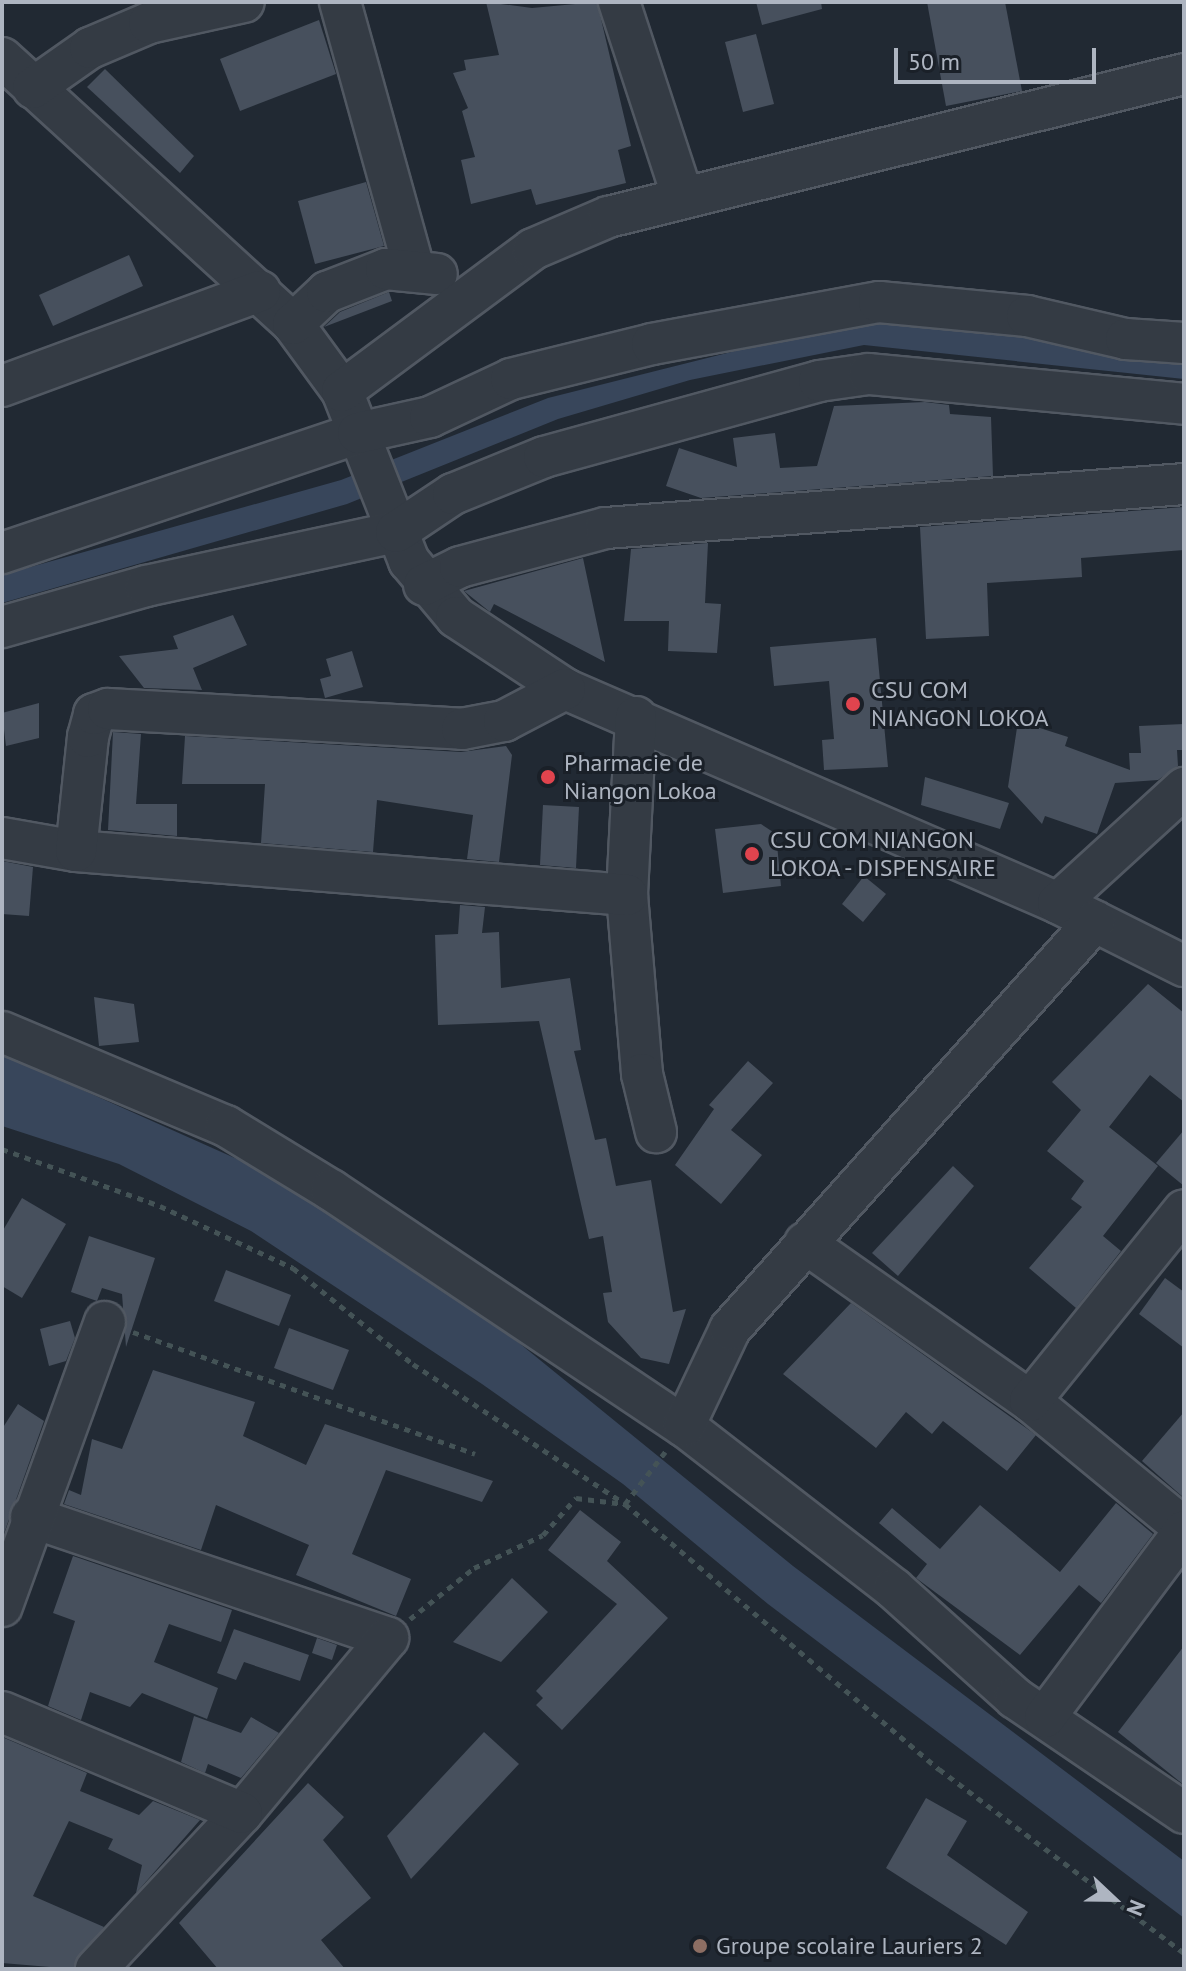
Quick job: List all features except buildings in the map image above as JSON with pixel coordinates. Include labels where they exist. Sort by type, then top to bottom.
[{"type":"street","points":[[33,88],[90,48],[149,23],[244,2]]},
{"type":"street","points":[[340,2],[414,269]]},
{"type":"street","points":[[619,2],[682,195]]},
{"type":"street","points":[[2,58],[293,324],[342,391],[391,517],[424,585],[456,617],[565,689],[636,717],[1058,903],[1184,966]]},
{"type":"street","points":[[342,391],[533,249],[682,195],[1184,74]]},
{"type":"street","points":[[293,324],[327,292],[386,269],[414,269],[439,276],[461,300]]},
{"type":"street","points":[[2,386],[260,291]]},
{"type":"street","points":[[2,553],[362,444],[430,417],[511,379],[624,351],[879,302],[1027,316],[1126,339],[1184,343]]},
{"type":"street","points":[[2,627],[391,517],[544,457],[819,381],[869,374],[1184,404]]},
{"type":"street","points":[[424,585],[460,567],[606,528],[1184,484]]},
{"type":"street","points":[[76,851],[88,737],[94,714],[108,709],[462,729],[504,721],[565,689]]},
{"type":"street","points":[[636,717],[627,895],[642,1074],[656,1132]]},
{"type":"street","points":[[1058,903],[1184,788]]},
{"type":"street","points":[[2,838],[76,851],[627,895]]},
{"type":"street","points":[[675,1439],[730,1329],[1095,921]]},
{"type":"street","points":[[2,1032],[226,1126],[675,1439],[1045,1717],[1184,1813]]},
{"type":"street","points":[[1030,1401],[1184,1210]]},
{"type":"street","points":[[805,1243],[1030,1401],[1184,1529],[1045,1717]]},
{"type":"street","points":[[2,1606],[31,1517],[105,1322]]},
{"type":"street","points":[[31,1517],[388,1638],[242,1813],[96,1969]]},
{"type":"street","points":[[2,1712],[242,1813]]},
{"type":"path","points":[[2,1149],[160,1206],[293,1268],[413,1364],[625,1504],[939,1769],[1184,1953]]},
{"type":"path","points":[[105,1322],[475,1454]]},
{"type":"path","points":[[625,1504],[675,1439]]},
{"type":"path","points":[[388,1638],[474,1568],[543,1535],[576,1498],[625,1504]]},
{"type":"water","points":[[867,318],[1184,357],[1184,379],[864,345],[690,380],[558,419],[347,504],[2,603],[2,575],[341,480],[548,398]]},
{"type":"water","points":[[2,1054],[284,1180],[508,1334],[793,1566],[1184,1861],[1184,1918],[768,1604],[623,1484],[482,1384],[251,1231],[119,1164],[2,1126]]},
{"type":"place","name":"CSU COM NIANGON LOKOA","points":[[853,704]]},
{"type":"place","name":"Pharmacie de Niangon Lokoa","points":[[548,777]]},
{"type":"place","name":"CSU COM NIANGON LOKOA - DISPENSAIRE","points":[[752,854]]},
{"type":"place","name":"Groupe scolaire Lauriers 2","points":[[700,1946]]}]
